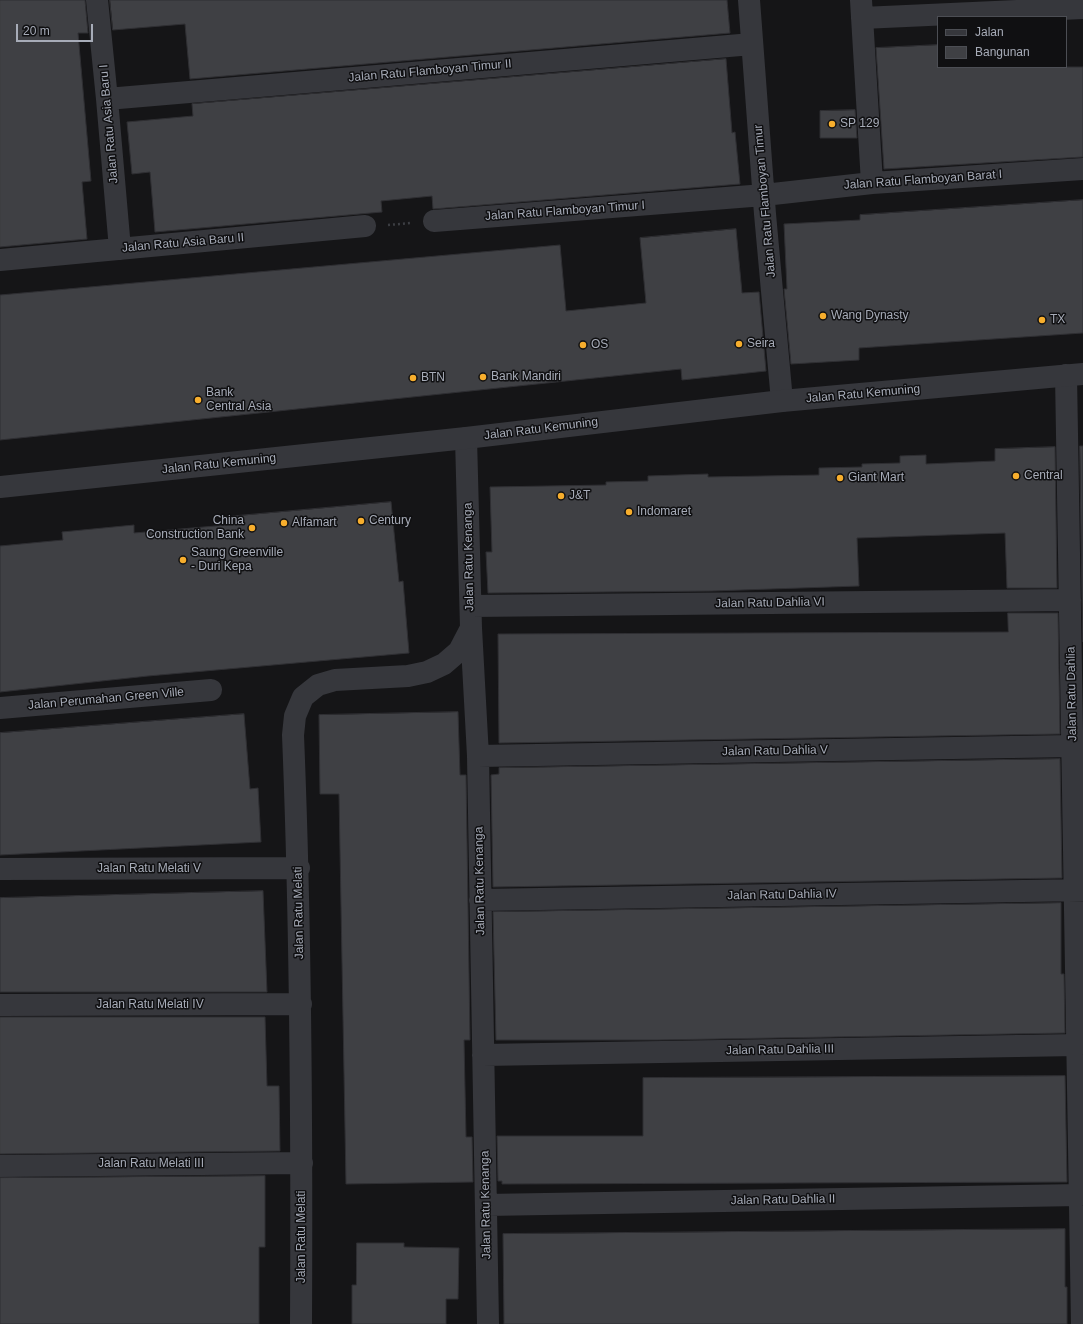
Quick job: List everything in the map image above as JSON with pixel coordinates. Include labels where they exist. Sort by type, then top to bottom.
[{"type":"street","name":"Jalan Ratu Asia Baru I","points":[[97,0],[120,249]]},
{"type":"street","name":"Jalan Ratu Flamboyan Timur","points":[[749,0],[782,401]]},
{"type":"street","points":[[872,183],[861,9],[1083,8]]},
{"type":"street","name":"Jalan Ratu Flamboyan Timur II","points":[[107,99],[752,44]]},
{"type":"street","name":"Jalan Ratu Flamboyan Barat I","points":[[764,195],[872,183],[1083,169]]},
{"type":"street","name":"Jalan Ratu Flamboyan Timur I","points":[[434,221],[764,195]]},
{"type":"street","name":"Jalan Ratu Asia Baru II","points":[[0,260],[365,226]]},
{"type":"street","name":"Jalan Ratu Kemuning","points":[[0,487],[466,438],[782,401],[1075,375]]},
{"type":"street","name":"Jalan Ratu Dahlia","points":[[1075,375],[1070,600],[1072,746],[1079,890],[1077,1045],[1082,1324]]},
{"type":"street","name":"Jalan Ratu Kenanga","points":[[466,438],[471,628],[478,756],[488,1324]]},
{"type":"street","name":"Jalan Ratu Dahlia VI","points":[[471,606],[1070,600]]},
{"type":"street","name":"Jalan Ratu Melati","points":[[301,1324],[301,1004],[299,868],[293,735],[295,716],[303,697],[318,685],[335,680],[408,676],[427,672],[444,664],[459,651],[471,628]]},
{"type":"street","name":"Jalan Perumahan Green Ville","points":[[0,708],[211,690]]},
{"type":"street","name":"Jalan Ratu Dahlia V","points":[[478,756],[1072,746]]},
{"type":"street","name":"Jalan Ratu Melati V","points":[[0,870],[299,868]]},
{"type":"street","name":"Jalan Ratu Dahlia IV","points":[[480,900],[1079,890]]},
{"type":"street","name":"Jalan Ratu Melati IV","points":[[0,1005],[301,1004]]},
{"type":"street","name":"Jalan Ratu Dahlia III","points":[[483,1055],[1077,1045]]},
{"type":"street","name":"Jalan Ratu Melati III","points":[[0,1166],[302,1163]]},
{"type":"street","name":"Jalan Ratu Dahlia II","points":[[486,1205],[1080,1195]]},
{"type":"path","points":[[365,226],[434,221]]},
{"type":"building","points":[[0,0],[85,0],[88,33],[78,33],[91,181],[82,182],[87,239],[0,247]]},
{"type":"building","points":[[110,0],[727,0],[730,33],[190,79],[185,24],[113,30]]},
{"type":"building","points":[[937,45],[937,68],[1083,67],[1083,157],[884,169],[876,48]]},
{"type":"building","points":[[726,59],[732,133],[735,132],[740,184],[433,209],[432,196],[381,201],[382,212],[155,232],[150,172],[132,174],[127,122],[193,116],[192,104]]},
{"type":"building","name":"SP 129","points":[[855,110],[857,138],[820,138],[820,111]]},
{"type":"building","points":[[1083,200],[1083,333],[859,348],[859,360],[791,364],[784,289],[787,289],[784,224],[860,220],[860,215]]},
{"type":"building","points":[[736,229],[742,293],[759,292],[766,371],[682,380],[681,369],[0,440],[0,295],[560,245],[566,311],[646,303],[640,238]]},
{"type":"building","points":[[1080,446],[1083,446],[1083,642],[1082,599]]},
{"type":"building","points":[[1055,447],[1057,588],[1007,588],[1005,533],[857,538],[859,586],[712,591],[488,593],[486,552],[492,552],[490,487],[606,485],[606,482],[648,481],[648,476],[708,474],[708,477],[819,475],[819,468],[862,467],[862,464],[900,463],[900,456],[926,455],[926,464],[995,461],[995,449]]},
{"type":"building","points":[[391,502],[399,582],[403,581],[409,653],[148,676],[0,692],[0,546],[63,540],[62,532],[134,525],[134,533],[227,525],[226,517]]},
{"type":"building","points":[[1008,613],[1058,613],[1060,734],[499,743],[498,634],[1008,632]]},
{"type":"building","points":[[458,712],[460,775],[466,775],[470,1040],[464,1040],[466,1137],[472,1137],[473,1182],[346,1184],[339,794],[320,794],[319,715]]},
{"type":"building","points":[[244,714],[250,789],[258,788],[261,842],[0,855],[0,733]]},
{"type":"building","points":[[1060,759],[1062,878],[493,887],[491,775],[499,774],[499,768]]},
{"type":"building","points":[[263,891],[267,992],[0,992],[0,898]]},
{"type":"building","points":[[1061,903],[1061,974],[1064,974],[1065,1033],[658,1040],[496,1040],[493,912]]},
{"type":"building","points":[[0,1017],[265,1017],[267,1086],[279,1086],[280,1151],[0,1154]]},
{"type":"building","points":[[1065,1076],[1067,1182],[502,1184],[502,1181],[498,1181],[497,1136],[643,1136],[643,1078]]},
{"type":"building","points":[[265,1176],[265,1247],[259,1247],[259,1324],[0,1324],[0,1178]]},
{"type":"building","points":[[1065,1229],[1065,1287],[1067,1287],[1067,1324],[504,1324],[503,1234]]},
{"type":"building","points":[[357,1243],[404,1243],[404,1247],[459,1248],[458,1299],[446,1299],[446,1324],[352,1324],[352,1285],[356,1285]]},
{"type":"place","name":"SP 129","points":[[832,124]]},
{"type":"place","name":"Wang Dynasty","points":[[823,316]]},
{"type":"place","name":"TX","points":[[1042,320]]},
{"type":"place","name":"Seira","points":[[739,344]]},
{"type":"place","name":"OS","points":[[583,345]]},
{"type":"place","name":"Bank Mandiri","points":[[483,377]]},
{"type":"place","name":"BTN","points":[[413,378]]},
{"type":"place","name":"Bank Central Asia","points":[[198,400]]},
{"type":"place","name":"Central","points":[[1016,476]]},
{"type":"place","name":"Giant Mart","points":[[840,478]]},
{"type":"place","name":"J&T","points":[[561,496]]},
{"type":"place","name":"Indomaret","points":[[629,512]]},
{"type":"place","name":"Century","points":[[361,521]]},
{"type":"place","name":"Alfamart","points":[[284,523]]},
{"type":"place","name":"China Construction Bank","points":[[252,528]]},
{"type":"place","name":"Saung Greenville - Duri Kepa","points":[[183,560]]}]
